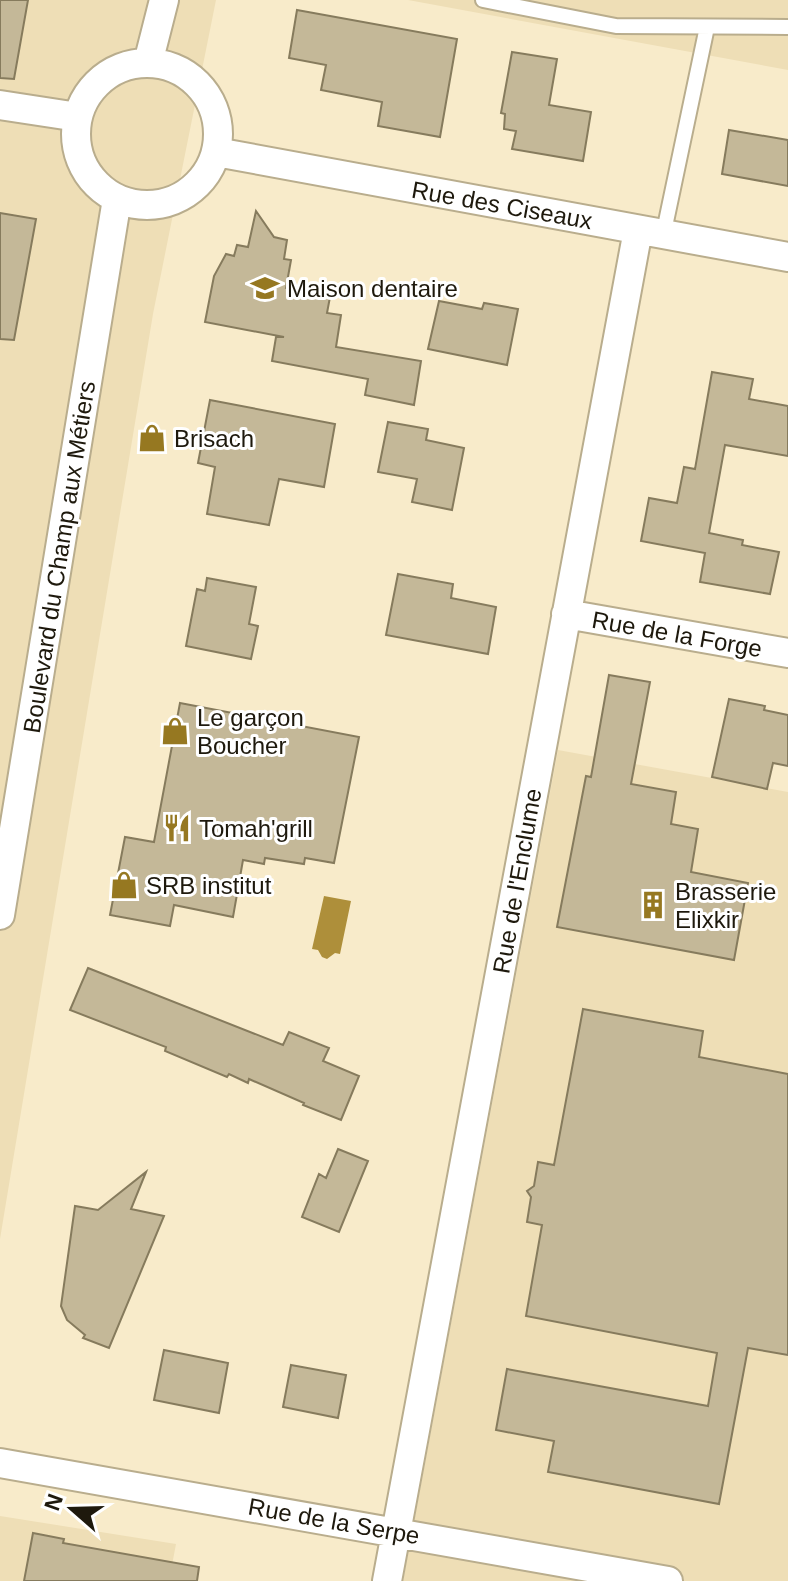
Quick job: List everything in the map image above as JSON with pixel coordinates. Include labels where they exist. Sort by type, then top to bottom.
[{"type":"street","points":[[148,63],[164,0]]},
{"type":"street","points":[[148,63],[173,68],[195,81],[210,102],[218,126],[216,152],[206,174],[177,198],[166,203],[141,205],[117,199],[97,185],[83,165],[76,142],[78,117],[87,95],[104,77],[125,66],[148,63]]},
{"type":"street","points":[[0,105],[78,117]]},
{"type":"street","name":"Rue des Ciseaux","points":[[216,152],[788,257]]},
{"type":"street","name":"Boulevard du Champ aux Métiers","points":[[0,915],[117,199]]},
{"type":"street","name":"Rue de l'Enclume","points":[[387,1581],[566,614],[650,233]]},
{"type":"street","name":"Rue de la Forge","points":[[566,614],[788,653]]},
{"type":"street","name":"Rue de la Serpe","points":[[0,1463],[668,1581]]},
{"type":"lane","points":[[483,0],[616,26],[788,27]]},
{"type":"lane","points":[[650,233],[707,27]]},
{"type":"shaded area","points":[[0,0],[216,0],[153,314],[0,1239]]},
{"type":"shaded area","points":[[408,0],[788,0],[788,70]]},
{"type":"shaded area","points":[[558,750],[788,792],[788,1581],[403,1581]]},
{"type":"shaded area","points":[[324,896],[351,901],[340,954],[335,953],[327,959],[318,950],[312,949]]},
{"type":"shaded area","points":[[0,1516],[176,1544],[169,1581],[0,1581]]},
{"type":"building","points":[[0,0],[28,0],[14,79],[0,78]]},
{"type":"building","points":[[297,10],[457,39],[440,137],[378,126],[382,102],[321,90],[326,65],[289,58]]},
{"type":"building","points":[[512,52],[557,59],[549,105],[591,112],[583,161],[512,149],[516,131],[504,129],[505,114],[501,113]]},
{"type":"building","points":[[729,130],[788,140],[788,186],[722,174]]},
{"type":"building","points":[[256,211],[274,237],[287,240],[284,259],[291,260],[286,288],[330,297],[327,313],[341,315],[336,347],[421,361],[414,405],[365,395],[368,379],[272,361],[276,337],[284,337],[205,322],[214,276],[226,254],[234,256],[237,245],[248,247]]},
{"type":"building","points":[[0,213],[36,219],[14,340],[0,339]]},
{"type":"building","points":[[439,301],[482,309],[484,303],[518,309],[507,365],[428,349]]},
{"type":"building","points":[[712,372],[753,379],[749,399],[788,406],[788,456],[725,445],[709,533],[743,540],[742,545],[779,552],[770,594],[700,582],[705,553],[641,541],[649,498],[677,503],[684,467],[695,469]]},
{"type":"building","points":[[210,400],[335,424],[324,487],[279,479],[269,525],[207,514],[215,467],[198,463]]},
{"type":"building","points":[[388,422],[428,429],[426,440],[464,448],[452,510],[412,502],[417,479],[378,472]]},
{"type":"building","points":[[398,574],[453,584],[451,598],[496,607],[488,654],[386,635]]},
{"type":"building","points":[[207,578],[256,587],[249,624],[258,626],[251,659],[186,646],[197,589],[205,591]]},
{"type":"building","points":[[609,675],[650,682],[631,784],[676,792],[671,824],[698,829],[691,872],[748,883],[734,960],[557,927],[586,776],[591,777]]},
{"type":"building","points":[[729,699],[765,706],[764,710],[788,715],[788,766],[773,763],[767,789],[712,777]]},
{"type":"building","points":[[180,703],[359,737],[334,863],[305,858],[304,864],[265,858],[264,864],[243,860],[233,917],[174,905],[170,926],[110,915],[125,837],[154,842]]},
{"type":"building","points":[[88,968],[283,1045],[289,1032],[329,1048],[323,1061],[359,1076],[341,1120],[249,1079],[248,1083],[229,1074],[227,1077],[165,1051],[166,1047],[70,1010]]},
{"type":"building","points":[[583,1009],[703,1031],[699,1057],[788,1074],[788,1355],[748,1348],[719,1504],[548,1472],[554,1441],[496,1430],[507,1369],[708,1406],[717,1353],[526,1316],[542,1225],[527,1222],[531,1197],[527,1191],[534,1186],[538,1162],[554,1165]]},
{"type":"building","points":[[338,1149],[368,1161],[339,1232],[302,1217],[319,1174],[326,1178]]},
{"type":"building","points":[[146,1172],[131,1209],[164,1216],[109,1348],[83,1338],[85,1335],[67,1320],[61,1306],[75,1206],[98,1210]]},
{"type":"building","points":[[164,1350],[228,1363],[219,1413],[154,1400]]},
{"type":"building","points":[[291,1365],[346,1375],[338,1418],[283,1407]]},
{"type":"building","points":[[33,1533],[64,1539],[63,1543],[199,1567],[197,1581],[24,1581]]},
{"type":"place","name":"Maison dentaire","points":[[265,288]]},
{"type":"place","name":"Brisach","points":[[152,438]]},
{"type":"place","name":"Le garçon Boucher","points":[[175,731]]},
{"type":"place","name":"Tomah'grill","points":[[177,828]]},
{"type":"place","name":"SRB institut","points":[[124,885]]},
{"type":"place","name":"Brasserie Elixkir","points":[[653,905]]}]
